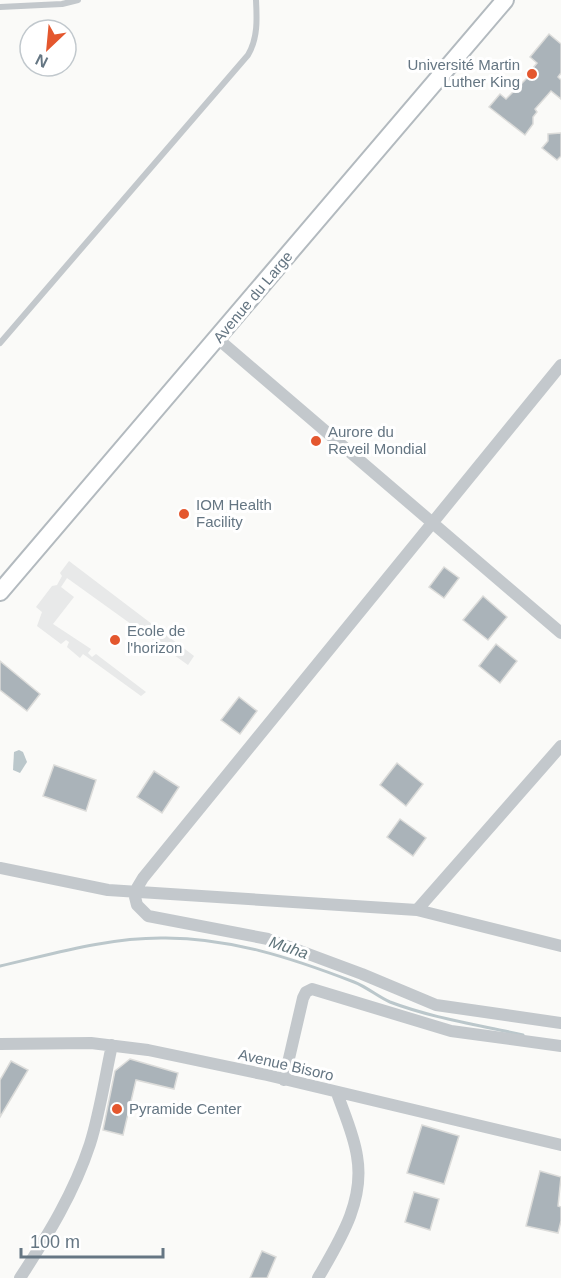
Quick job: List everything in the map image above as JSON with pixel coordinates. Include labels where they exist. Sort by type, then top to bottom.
[{"type":"main road","name":"Avenue du Large","points":[[0,592],[505,0]]},
{"type":"street","points":[[218,339],[561,633]]},
{"type":"street","points":[[561,365],[158,859],[134,893],[137,905],[148,916],[268,939],[362,974],[427,1002],[449,1008],[561,1023]]},
{"type":"street","points":[[417,910],[561,746]]},
{"type":"street","points":[[0,868],[81,886],[134,893],[417,910],[561,946]]},
{"type":"street","points":[[284,1080],[303,998],[306,992],[312,989],[451,1031],[561,1046]]},
{"type":"street","name":"Avenue Bisoro","points":[[0,1044],[112,1045],[284,1080],[561,1145]]},
{"type":"street","points":[[20,1278],[49,1234],[72,1191],[90,1143],[112,1045]]},
{"type":"street","points":[[318,1278],[350,1218],[356,1202],[358,1183],[357,1154],[337,1093]]},
{"type":"lane","points":[[0,7],[62,4],[78,0]]},
{"type":"lane","points":[[0,343],[248,55],[254,45],[257,21],[256,0]]},
{"type":"shaded area","points":[[69,561],[194,656],[188,665],[67,578],[61,587],[74,597],[53,624],[91,649],[88,653],[92,657],[96,654],[146,692],[141,696],[83,654],[80,658],[67,647],[69,642],[66,640],[61,644],[37,626],[42,612],[36,607],[52,586],[57,585],[62,576],[60,573]]},
{"type":"shaded area","points":[[19,750],[23,752],[27,762],[20,773],[13,770],[14,752]]},
{"type":"building","points":[[549,34],[561,44],[561,73],[558,77],[561,80],[561,99],[551,91],[535,109],[537,112],[533,117],[533,124],[525,135],[489,107],[500,94],[506,99],[535,70],[533,68],[537,63],[530,57]]},
{"type":"building","points":[[561,133],[561,156],[557,160],[542,148],[548,141],[548,134]]},
{"type":"building","points":[[444,567],[459,578],[444,598],[429,587]]},
{"type":"building","points":[[483,596],[507,617],[488,640],[463,620]]},
{"type":"building","points":[[496,644],[517,661],[500,683],[479,666]]},
{"type":"building","points":[[0,661],[40,694],[27,711],[0,690]]},
{"type":"building","points":[[239,697],[257,711],[240,734],[221,720]]},
{"type":"building","points":[[397,763],[423,784],[406,806],[380,785]]},
{"type":"building","points":[[54,765],[96,780],[86,811],[43,796]]},
{"type":"building","points":[[154,771],[179,787],[162,813],[137,797]]},
{"type":"building","points":[[400,819],[426,838],[413,856],[387,837]]},
{"type":"building","name":"Pyramide Center","points":[[130,1059],[178,1073],[174,1089],[136,1080],[123,1135],[103,1130],[115,1071]]},
{"type":"building","points":[[11,1061],[28,1070],[0,1117],[0,1080]]},
{"type":"building","points":[[422,1125],[459,1136],[444,1184],[407,1173]]},
{"type":"building","points":[[540,1171],[561,1177],[558,1206],[561,1207],[561,1221],[558,1233],[526,1226]]},
{"type":"building","points":[[414,1192],[439,1199],[430,1230],[405,1222]]},
{"type":"building","points":[[262,1251],[276,1257],[267,1278],[250,1278]]},
{"type":"waterway","name":"Muha","points":[[0,966],[120,941],[161,938],[211,941],[235,945],[307,965],[354,982],[406,1008],[523,1035]]},
{"type":"place","name":"Université Martin Luther King","points":[[532,74]]},
{"type":"place","name":"Aurore du Reveil Mondial","points":[[316,441]]},
{"type":"place","name":"IOM Health Facility","points":[[184,514]]},
{"type":"place","name":"Ecole de l'horizon","points":[[115,640]]},
{"type":"place","name":"Pyramide Center","points":[[117,1109]]}]
